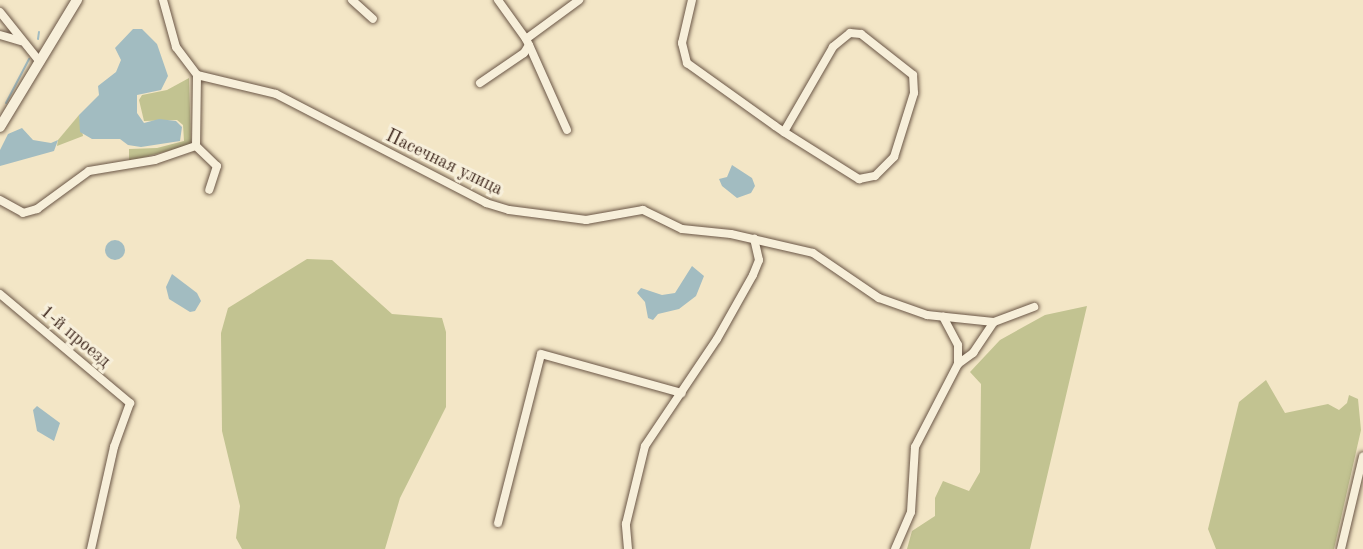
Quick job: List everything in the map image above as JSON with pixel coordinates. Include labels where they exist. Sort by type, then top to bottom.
[{"type":"main road","points":[[0,127],[4,110],[40,62],[77,0]]},
{"type":"street","points":[[163,0],[176,47],[197,75],[196,146],[217,166],[209,190]]},
{"type":"street","points":[[352,0],[373,19]]},
{"type":"street","points":[[498,0],[528,42],[567,130]]},
{"type":"street","points":[[480,82],[524,53],[528,42],[579,0]]},
{"type":"street","points":[[692,0],[682,43],[687,63],[784,132],[859,179],[875,176],[894,157],[905,133],[914,93],[913,75],[861,34],[850,33],[833,47],[784,132]]},
{"type":"street","points":[[0,12],[40,62]]},
{"type":"street","points":[[0,35],[21,41]]},
{"type":"street","name":"Пасечная улица","points":[[197,75],[276,94],[498,207],[586,220],[643,210],[681,229],[754,240],[813,253],[879,298],[943,317],[994,322],[1034,307]]},
{"type":"street","points":[[0,200],[23,213],[37,209],[89,171],[155,160],[196,146]]},
{"type":"street","points":[[628,549],[626,524],[645,446],[682,393],[753,275],[759,260],[754,240]]},
{"type":"street","name":"1-й проезд","points":[[0,294],[130,403],[114,447],[91,549]]},
{"type":"street","points":[[943,317],[956,340],[958,364]]},
{"type":"street","points":[[895,549],[911,512],[915,447],[958,364],[973,353],[994,322]]},
{"type":"street","points":[[498,523],[541,354],[682,393]]},
{"type":"street","points":[[1341,549],[1363,457]]},
{"type":"green space","points":[[189,78],[191,145],[129,161],[129,149],[157,148],[184,141],[183,125],[177,120],[144,121],[139,100],[142,95],[167,90]]},
{"type":"green space","points":[[79,115],[83,136],[57,146],[58,140]]},
{"type":"green space","points":[[307,259],[332,260],[392,314],[442,318],[446,332],[446,407],[400,498],[385,549],[242,549],[236,538],[240,506],[222,431],[221,333],[228,308]]},
{"type":"green space","points":[[1087,306],[1030,549],[907,549],[912,531],[935,516],[935,498],[943,481],[969,491],[980,472],[981,384],[970,372],[1000,340],[1045,315]]},
{"type":"green space","points":[[1266,380],[1285,413],[1328,404],[1339,410],[1347,403],[1349,395],[1358,399],[1361,430],[1334,549],[1216,549],[1208,529],[1239,402]]},
{"type":"water","points":[[133,29],[142,29],[157,44],[168,76],[161,90],[137,95],[137,113],[144,123],[159,119],[176,121],[182,127],[180,141],[141,147],[128,145],[120,139],[92,139],[80,132],[79,115],[99,95],[98,86],[116,72],[121,60],[115,48]]},
{"type":"water","points":[[22,128],[33,140],[51,143],[58,140],[54,151],[0,166],[0,150],[8,134]]},
{"type":"water","points":[[732,165],[752,178],[755,186],[751,193],[737,198],[722,186],[719,179],[727,177]]},
{"type":"water","points":[[115,240],[122,243],[125,250],[122,257],[115,260],[108,257],[105,250],[108,243]]},
{"type":"water","points":[[692,266],[704,276],[696,296],[679,309],[658,314],[653,320],[648,318],[645,302],[637,293],[641,288],[662,295],[675,293]]},
{"type":"water","points":[[172,274],[197,293],[201,301],[195,311],[190,312],[169,299],[166,287]]},
{"type":"water","points":[[37,406],[60,423],[54,441],[37,431],[33,410]]},
{"type":"waterway","points":[[38,39],[39,32]]},
{"type":"waterway","points":[[6,103],[29,59]]}]
